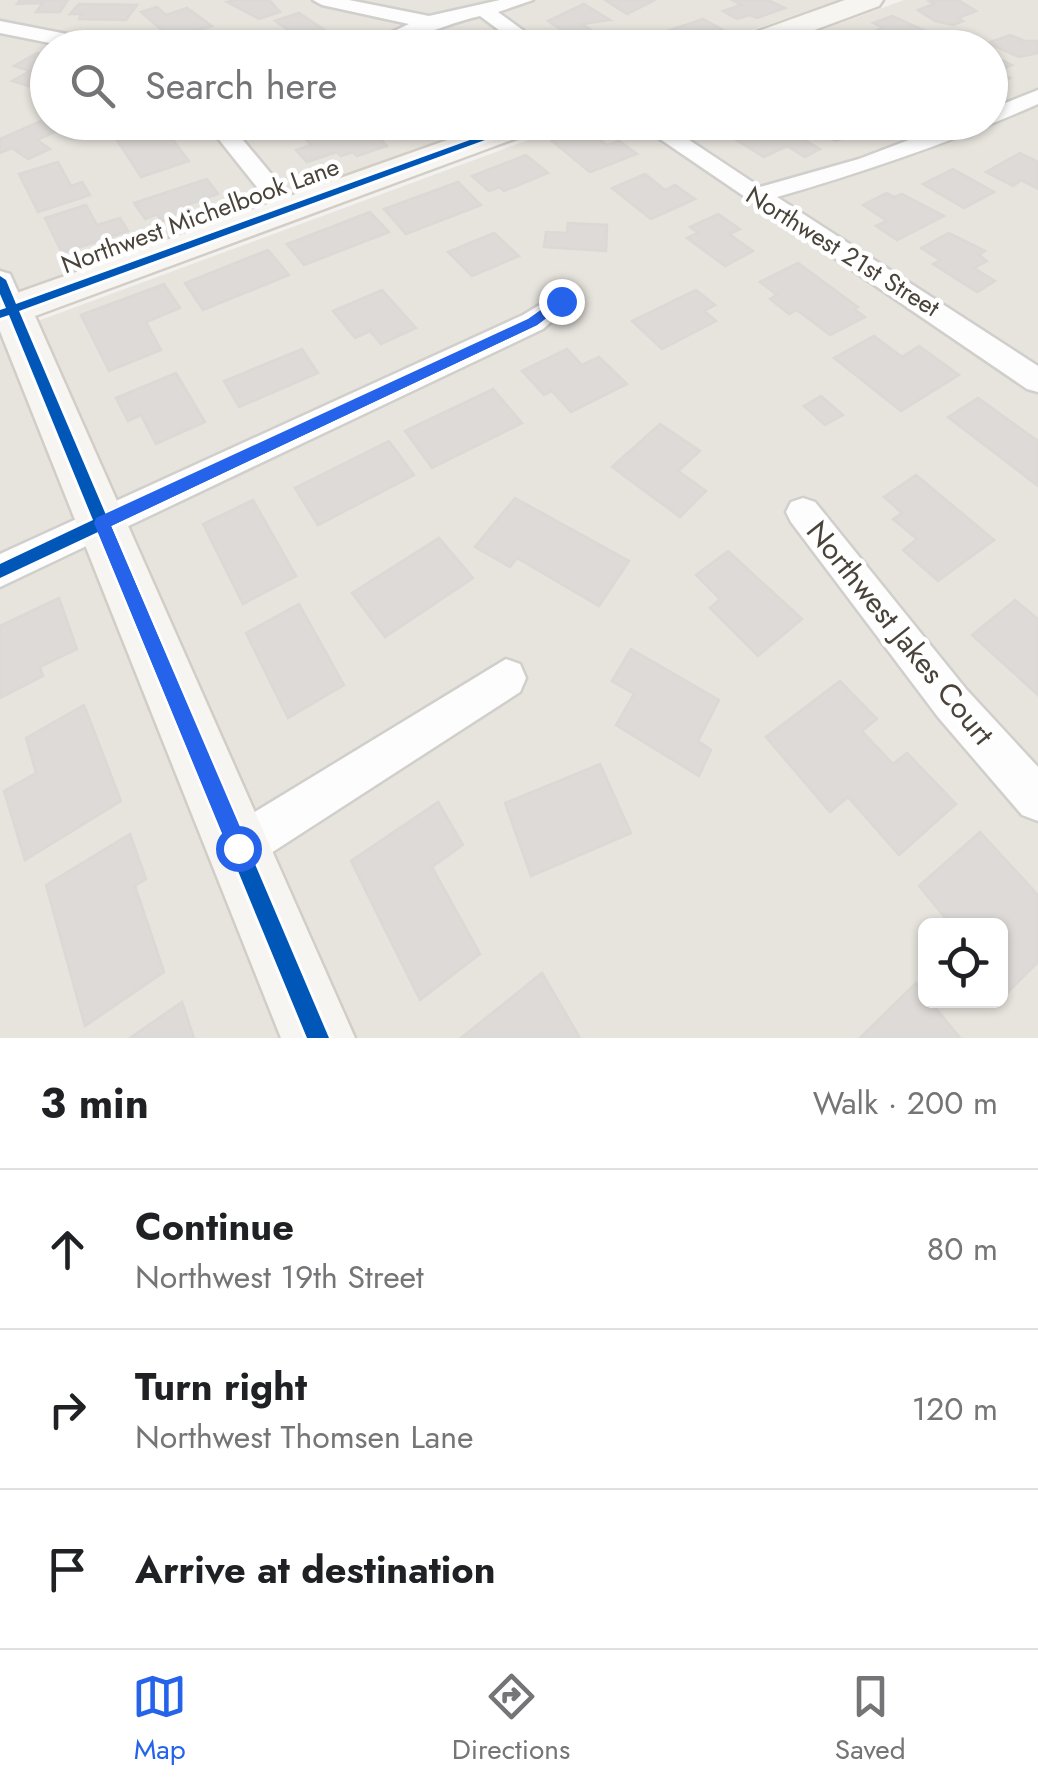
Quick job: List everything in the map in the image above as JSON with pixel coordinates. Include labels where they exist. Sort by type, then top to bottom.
[{"type":"street","points":[[322,0],[428,22]]},
{"type":"street","points":[[410,30],[428,22],[524,0]]},
{"type":"street","points":[[788,30],[870,0]]},
{"type":"street","points":[[485,11],[512,30]]},
{"type":"street","points":[[0,26],[30,32]]},
{"type":"street","points":[[1008,109],[1038,96]]},
{"type":"street","points":[[231,140],[288,210]]},
{"type":"street","name":"Northwest Michelbook Lane","points":[[4,301],[288,210],[480,140]]},
{"type":"street","name":"Northwest 21st Street","points":[[673,140],[874,268],[1038,382]]},
{"type":"street","points":[[756,196],[867,164],[930,140]]},
{"type":"street","points":[[4,301],[102,523],[318,1038]]},
{"type":"street","points":[[0,571],[532,322],[561,301]]},
{"type":"street","name":"Northwest Jakes Court","points":[[803,512],[941,690],[1038,799]]},
{"type":"street","points":[[238,848],[506,678]]},
{"type":"shaded area","points":[[0,0],[838,0],[752,30],[30,30],[30,140],[444,140],[0,297]]},
{"type":"shaded area","points":[[904,0],[1038,0],[1038,1038],[0,1038],[0,335],[528,140],[1008,140],[1008,30],[822,30]]},
{"type":"building","points":[[20,0],[68,0],[60,12],[36,12],[43,3],[17,4]]},
{"type":"building","points":[[269,0],[280,12],[259,19],[227,2]]},
{"type":"building","points":[[605,0],[655,0],[627,14]]},
{"type":"building","points":[[732,0],[768,0],[785,8],[757,18],[750,15],[737,19],[723,11],[741,5]]},
{"type":"building","points":[[933,0],[958,0],[976,11],[958,18],[963,21],[953,25],[935,21],[918,10],[934,4],[929,1]]},
{"type":"building","points":[[79,4],[137,5],[126,20],[79,19],[82,14],[70,14]]},
{"type":"building","points":[[584,4],[610,20],[582,24],[591,30],[562,30],[548,21]]},
{"type":"building","points":[[157,7],[166,15],[187,8],[212,26],[162,30],[141,12]]},
{"type":"building","points":[[299,13],[324,30],[288,30],[275,21]]},
{"type":"building","points":[[892,16],[923,30],[877,30],[883,28],[873,23]]},
{"type":"building","points":[[703,19],[723,30],[670,30]]},
{"type":"building","points":[[1008,36],[1038,41],[1038,53],[1019,57],[1008,52]]},
{"type":"building","points":[[30,57],[30,71],[14,66]]},
{"type":"building","points":[[30,71],[28,86],[12,81]]},
{"type":"building","points":[[30,126],[30,140],[50,149],[28,159],[12,148],[0,153],[0,139]]},
{"type":"building","points":[[117,140],[173,140],[189,161],[141,177]]},
{"type":"building","points":[[307,140],[381,140],[387,146],[357,156],[353,152],[341,156],[337,152],[307,162],[296,150],[311,145]]},
{"type":"building","points":[[600,140],[607,145],[619,141],[637,154],[590,172],[552,141]]},
{"type":"building","points":[[736,140],[804,140],[820,149],[805,157],[787,146],[764,157]]},
{"type":"building","points":[[1020,153],[1038,162],[1038,189],[1021,180],[1013,186],[986,172]]},
{"type":"building","points":[[526,155],[548,173],[504,191],[500,187],[489,191],[472,176]]},
{"type":"building","points":[[58,162],[71,186],[82,182],[90,195],[38,212],[19,174]]},
{"type":"building","points":[[953,169],[994,192],[964,208],[923,184]]},
{"type":"building","points":[[645,174],[665,190],[675,185],[695,199],[651,219],[612,188]]},
{"type":"building","points":[[207,179],[218,194],[187,205],[191,211],[162,221],[157,214],[145,219],[134,203]]},
{"type":"building","points":[[458,182],[481,205],[406,234],[384,209]]},
{"type":"building","points":[[887,193],[894,197],[902,194],[944,216],[897,240],[876,226],[887,221],[863,205]]},
{"type":"building","points":[[86,205],[97,225],[120,218],[128,231],[62,253],[45,218]]},
{"type":"building","points":[[370,212],[389,232],[304,265],[287,244]]},
{"type":"building","points":[[718,214],[740,229],[729,234],[753,251],[725,266],[687,238],[698,233],[690,227]]},
{"type":"building","points":[[568,223],[607,225],[606,251],[544,247],[546,232],[567,233]]},
{"type":"building","points":[[494,233],[519,256],[472,276],[448,252]]},
{"type":"building","points":[[949,233],[985,251],[979,255],[987,261],[974,268],[995,281],[977,292],[933,264],[940,260],[921,248]]},
{"type":"building","points":[[268,250],[289,275],[203,310],[185,283]]},
{"type":"building","points":[[798,263],[858,307],[854,309],[865,317],[830,335],[797,310],[789,314],[770,299],[777,295],[760,282]]},
{"type":"building","points":[[164,284],[180,308],[146,322],[161,350],[109,371],[81,315]]},
{"type":"building","points":[[382,290],[416,328],[381,344],[370,331],[355,338],[333,311]]},
{"type":"building","points":[[696,290],[715,305],[704,311],[716,321],[662,349],[632,321]]},
{"type":"building","points":[[874,336],[902,357],[919,346],[959,375],[901,411],[834,358]]},
{"type":"building","points":[[302,349],[318,373],[239,407],[224,381]]},
{"type":"building","points":[[567,349],[582,365],[599,357],[627,384],[571,412],[552,391],[544,395],[522,371]]},
{"type":"building","points":[[176,373],[205,422],[156,444],[141,415],[128,421],[116,398]]},
{"type":"building","points":[[493,389],[522,423],[432,468],[405,431]]},
{"type":"building","points":[[821,396],[843,415],[825,425],[804,406]]},
{"type":"building","points":[[978,398],[1038,441],[1038,486],[948,417]]},
{"type":"building","points":[[660,424],[700,451],[678,471],[706,491],[680,517],[612,467]]},
{"type":"building","points":[[389,441],[414,475],[318,525],[295,488]]},
{"type":"building","points":[[916,475],[994,540],[938,581],[903,550],[917,539],[893,519],[902,513],[884,497]]},
{"type":"building","points":[[515,498],[629,561],[599,606],[517,558],[510,567],[475,547]]},
{"type":"building","points":[[253,500],[296,576],[243,604],[203,524]]},
{"type":"building","points":[[439,538],[473,578],[385,637],[352,593]]},
{"type":"building","points":[[728,551],[802,619],[758,656],[710,608],[720,599],[696,575]]},
{"type":"building","points":[[59,598],[77,649],[40,667],[43,676],[0,698],[0,626]]},
{"type":"building","points":[[1015,600],[1038,619],[1038,695],[972,635]]},
{"type":"building","points":[[299,604],[344,685],[288,718],[246,633]]},
{"type":"building","points":[[631,649],[719,700],[698,741],[711,750],[699,776],[616,725],[634,694],[612,681]]},
{"type":"building","points":[[840,681],[877,719],[862,731],[893,764],[907,753],[956,804],[899,855],[848,797],[830,812],[766,737]]},
{"type":"building","points":[[84,705],[121,801],[25,860],[4,791],[36,773],[26,738]]},
{"type":"building","points":[[600,764],[631,833],[531,876],[505,803]]},
{"type":"building","points":[[438,802],[463,845],[432,867],[480,954],[420,1000],[351,861]]},
{"type":"building","points":[[980,832],[1038,895],[1038,962],[1008,992],[1008,918],[945,918],[919,886]]},
{"type":"building","points":[[130,834],[146,879],[135,886],[164,972],[85,1026],[46,885]]},
{"type":"building","points":[[542,973],[580,1038],[461,1038]]},
{"type":"building","points":[[916,983],[918,1008],[936,1008],[960,1038],[860,1038]]},
{"type":"building","points":[[182,1002],[194,1038],[130,1038]]},
{"type":"cycle path","points":[[0,314],[480,140]]},
{"type":"cycle path","points":[[0,280],[318,1038]]},
{"type":"cycle path","points":[[0,571],[533,322],[561,301]]},
{"type":"route","points":[[238,848],[102,523],[532,322],[561,301]]}]
